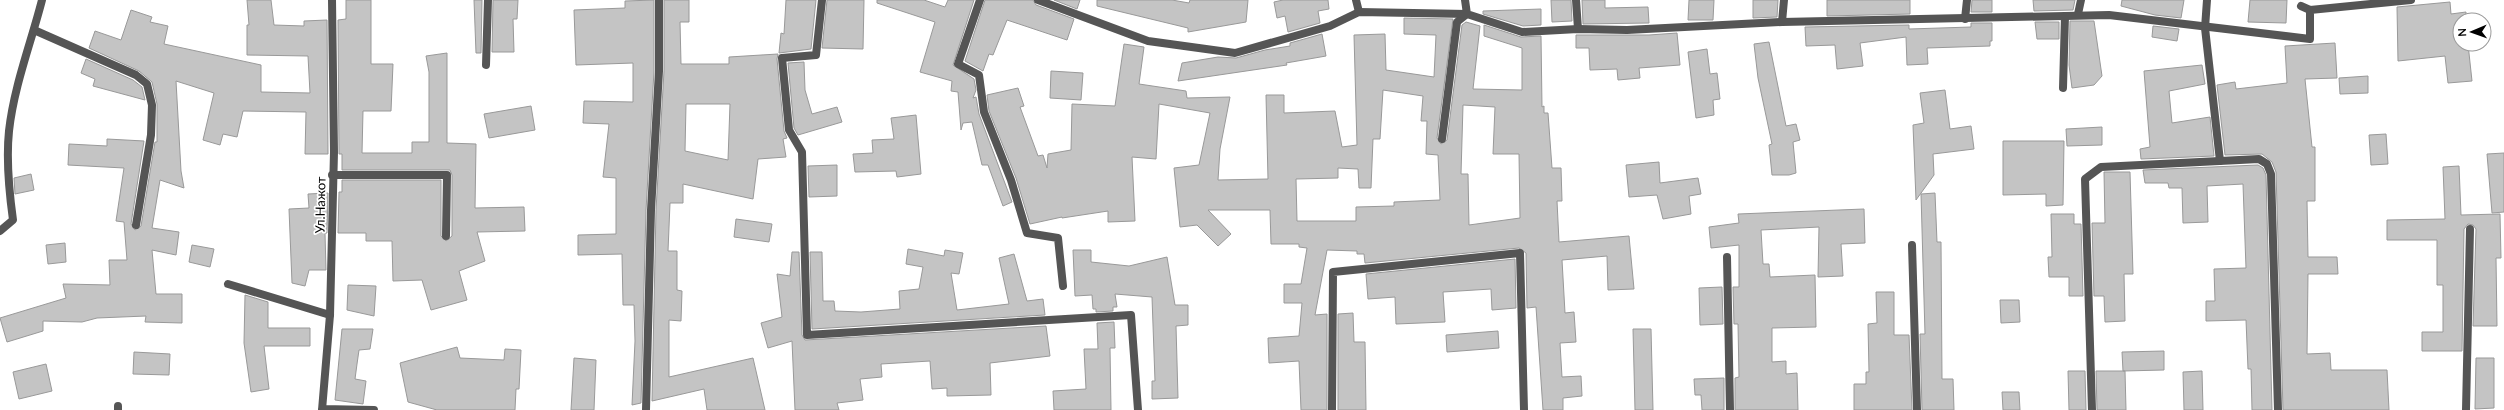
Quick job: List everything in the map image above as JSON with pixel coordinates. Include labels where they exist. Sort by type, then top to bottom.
[{"type":"street","points":[[0,231],[13,220],[9,191],[9,131],[15,97],[42,0]]},
{"type":"street","name":"Ул.Нажот","points":[[322,409],[330,315],[332,0]]},
{"type":"street","points":[[486,65],[488,0]]},
{"type":"street","points":[[646,410],[651,210],[659,71],[659,0]]},
{"type":"street","points":[[822,0],[816,55],[782,58],[789,130],[802,152],[806,335],[1131,315],[1138,410]]},
{"type":"street","points":[[980,0],[958,64],[979,75],[984,112],[1011,180],[1026,233],[1058,238],[1063,286]]},
{"type":"street","points":[[1038,0],[1148,41],[1235,53],[1330,26],[1359,12],[1467,14],[1522,32],[1578,29],[1627,30],[1782,22],[1965,19],[2065,16],[2078,14],[2109,15],[2205,28],[2310,39],[2310,10]]},
{"type":"street","points":[[1356,0],[1359,12]]},
{"type":"street","points":[[1465,0],[1467,14]]},
{"type":"street","points":[[1576,0],[1578,29]]},
{"type":"street","points":[[1782,22],[1784,0]]},
{"type":"street","points":[[1965,19],[1967,0]]},
{"type":"street","points":[[2078,14],[2081,0]]},
{"type":"street","points":[[2207,0],[2205,28],[2220,161]]},
{"type":"street","points":[[2301,6],[2310,10],[2412,0]]},
{"type":"street","points":[[1442,139],[1456,22],[1467,14]]},
{"type":"street","points":[[2063,88],[2065,16]]},
{"type":"street","points":[[34,30],[136,75],[147,84],[152,105],[151,135],[136,225]]},
{"type":"street","points":[[2092,410],[2086,179],[2101,167],[2259,159],[2267,164],[2271,174],[2278,410]]},
{"type":"street","points":[[332,175],[447,175],[446,236]]},
{"type":"street","points":[[2466,410],[2470,229]]},
{"type":"street","points":[[1912,245],[1917,410]]},
{"type":"street","points":[[1332,410],[1333,272],[1520,253],[1524,410]]},
{"type":"street","points":[[1727,257],[1730,410]]},
{"type":"street","points":[[228,284],[330,315]]},
{"type":"street","points":[[322,409],[374,410]]},
{"type":"building","points":[[247,0],[271,0],[274,25],[304,26],[304,21],[327,20],[328,154],[305,154],[306,112],[243,111],[237,137],[223,134],[220,145],[203,140],[214,93],[176,81],[181,171],[184,188],[160,180],[152,228],[179,232],[176,255],[152,250],[156,294],[182,294],[182,323],[145,322],[146,316],[97,318],[82,322],[43,321],[43,331],[7,342],[0,318],[66,298],[63,284],[110,285],[109,260],[127,260],[124,222],[116,221],[124,168],[68,165],[69,144],[107,146],[107,139],[144,141],[131,224],[135,230],[141,226],[155,142],[157,142],[157,104],[152,82],[139,71],[89,48],[95,31],[121,40],[131,10],[152,17],[150,22],[168,26],[164,44],[261,65],[261,92],[310,93],[308,56],[247,55],[247,25],[249,25]]},
{"type":"building","points":[[346,0],[371,0],[371,64],[393,64],[391,111],[363,111],[362,153],[412,153],[412,142],[429,142],[429,72],[426,56],[447,53],[447,143],[476,144],[475,208],[524,207],[525,231],[477,232],[485,261],[459,271],[467,300],[431,310],[422,280],[393,281],[392,241],[366,241],[366,233],[338,233],[339,192],[342,192],[342,180],[441,180],[441,236],[446,241],[452,236],[452,175],[450,170],[342,170],[342,154],[339,154],[338,20],[346,19]]},
{"type":"building","points":[[474,0],[482,0],[481,53],[476,53]]},
{"type":"building","points":[[493,0],[518,0],[517,19],[513,19],[514,52],[492,52]]},
{"type":"building","points":[[654,0],[654,71],[646,210],[641,403],[632,405],[635,341],[634,305],[623,305],[622,254],[578,255],[578,235],[616,234],[616,178],[603,177],[609,124],[583,123],[584,101],[633,102],[633,63],[576,65],[574,10],[625,8],[625,1]]},
{"type":"building","points":[[664,0],[689,0],[689,22],[680,22],[681,64],[729,64],[729,57],[778,54],[777,59],[784,131],[787,138],[783,139],[786,157],[758,159],[753,199],[683,184],[683,203],[670,203],[668,251],[677,251],[677,290],[682,291],[681,321],[669,320],[669,377],[753,358],[765,410],[707,410],[704,389],[652,401],[656,210],[664,71]],"holes":[[[686,104],[730,104],[728,160],[685,151]]]},
{"type":"building","points":[[786,0],[816,0],[811,49],[779,53],[781,33],[784,34]]},
{"type":"building","points":[[827,0],[864,0],[863,49],[822,48]]},
{"type":"building","points":[[877,0],[924,0],[945,7],[948,0],[974,0],[953,65],[974,79],[976,90],[973,98],[976,97],[979,114],[1012,202],[1003,206],[988,165],[982,165],[972,122],[963,123],[961,130],[958,92],[951,91],[952,81],[920,72],[935,22],[877,3]]},
{"type":"building","points":[[985,0],[1033,0],[1036,5],[1074,19],[1067,40],[1007,20],[993,55],[989,54],[983,71],[965,61]]},
{"type":"building","points":[[1054,0],[1080,0],[1077,9]]},
{"type":"building","points":[[1097,0],[1172,0],[1189,3],[1190,0],[1248,0],[1246,22],[1188,32],[1188,28],[1097,6]]},
{"type":"building","points":[[1283,0],[1328,0],[1329,9],[1318,11],[1320,23],[1288,32],[1285,16],[1277,18],[1274,2]]},
{"type":"building","points":[[1551,0],[1571,0],[1572,21],[1552,22]]},
{"type":"building","points":[[1582,0],[1605,0],[1605,8],[1648,7],[1649,23],[1583,24]]},
{"type":"building","points":[[1689,0],[1714,0],[1713,20],[1688,20]]},
{"type":"building","points":[[1753,0],[1778,0],[1777,17],[1753,18]]},
{"type":"building","points":[[1827,0],[1910,0],[1910,14],[1827,16]]},
{"type":"building","points":[[1972,0],[1992,0],[1992,12],[1971,12]]},
{"type":"building","points":[[2033,0],[2075,0],[2073,10],[2034,11]]},
{"type":"building","points":[[2122,0],[2184,0],[2181,18],[2155,15],[2121,6]]},
{"type":"building","points":[[2250,0],[2287,0],[2286,23],[2248,22]]},
{"type":"building","points":[[2450,2],[2452,14],[2452,52],[2469,52],[2472,81],[2448,83],[2445,56],[2398,61],[2397,7]]},
{"type":"building","points":[[1541,9],[1541,25],[1523,26],[1483,14],[1483,11]]},
{"type":"building","points":[[1404,18],[1453,19],[1437,138],[1441,144],[1447,140],[1462,25],[1466,22],[1480,26],[1473,89],[1522,90],[1522,48],[1484,36],[1484,25],[1521,37],[1541,36],[1542,107],[1544,106],[1544,113],[1548,113],[1552,168],[1561,168],[1562,201],[1557,201],[1559,242],[1629,236],[1634,289],[1608,290],[1607,256],[1562,260],[1565,313],[1574,312],[1576,342],[1560,343],[1562,377],[1581,376],[1582,396],[1563,398],[1563,410],[1543,410],[1536,307],[1527,308],[1526,253],[1519,248],[1365,263],[1364,254],[1357,254],[1357,251],[1327,250],[1315,315],[1327,314],[1327,410],[1301,410],[1299,361],[1269,363],[1268,338],[1299,336],[1302,303],[1284,303],[1284,284],[1301,284],[1307,248],[1299,247],[1299,244],[1271,244],[1270,210],[1208,210],[1231,234],[1218,246],[1197,225],[1180,227],[1174,168],[1199,165],[1210,113],[1159,104],[1156,159],[1132,157],[1135,221],[1108,222],[1108,211],[1062,217],[1030,224],[1016,178],[989,111],[987,95],[1018,88],[1024,106],[1020,107],[1038,156],[1043,155],[1047,168],[1048,154],[1071,150],[1072,104],[1115,106],[1124,44],[1144,47],[1139,84],[1186,91],[1187,98],[1230,97],[1220,149],[1218,180],[1268,179],[1266,95],[1284,95],[1284,113],[1335,111],[1342,147],[1357,145],[1354,35],[1385,34],[1386,70],[1434,77],[1436,35],[1404,34]],"holes":[[[1383,90],[1423,96],[1421,121],[1427,121],[1426,154],[1438,155],[1440,200],[1394,202],[1394,206],[1356,207],[1356,221],[1297,221],[1296,179],[1338,178],[1338,168],[1358,169],[1359,188],[1371,188],[1373,139],[1380,139]],[[1463,105],[1495,107],[1493,154],[1519,154],[1520,218],[1469,225],[1468,174],[1461,174]]]},
{"type":"building","points":[[2070,21],[2094,21],[2102,76],[2094,85],[2072,88],[2069,65]]},
{"type":"building","points":[[2035,22],[2059,22],[2059,39],[2037,39]]},
{"type":"building","points":[[1971,23],[1992,23],[1992,41],[1990,41],[1990,46],[1927,48],[1928,64],[1907,65],[1906,37],[1860,43],[1863,66],[1837,69],[1835,45],[1806,46],[1805,27],[1909,25],[1909,29],[1971,27]]},
{"type":"building","points":[[2153,26],[2179,29],[2177,41],[2152,37]]},
{"type":"building","points":[[1677,33],[1680,65],[1639,68],[1640,78],[1618,80],[1617,69],[1590,70],[1589,48],[1576,48],[1576,35],[1649,35]]},
{"type":"building","points":[[1322,34],[1326,56],[1286,63],[1287,65],[1178,81],[1182,63],[1218,57],[1236,58],[1265,50],[1290,46],[1290,43]]},
{"type":"building","points":[[1769,42],[1786,126],[1796,124],[1800,140],[1793,142],[1796,173],[1789,175],[1772,175],[1769,145],[1772,144],[1758,78],[1754,44]]},
{"type":"building","points":[[2335,43],[2337,78],[2305,79],[2312,147],[2315,147],[2315,201],[2307,201],[2308,257],[2337,257],[2338,274],[2308,274],[2307,354],[2330,353],[2331,370],[2387,370],[2389,410],[2283,410],[2276,172],[2272,162],[2262,154],[2225,155],[2217,85],[2235,82],[2236,89],[2287,83],[2285,46]]},
{"type":"building","points":[[1707,49],[1710,74],[1717,73],[1720,99],[1713,100],[1714,115],[1696,118],[1688,52]]},
{"type":"building","points":[[86,59],[133,80],[142,87],[145,100],[93,86],[95,79],[81,73]]},
{"type":"building","points":[[804,62],[805,90],[812,114],[837,107],[842,122],[798,135],[794,128],[788,63]]},
{"type":"building","points":[[2202,65],[2205,84],[2169,91],[2172,123],[2210,117],[2214,156],[2141,159],[2140,149],[2150,147],[2144,71]]},
{"type":"building","points":[[1051,71],[1083,73],[1081,100],[1050,98]]},
{"type":"building","points":[[2368,76],[2368,93],[2340,94],[2339,78]]},
{"type":"building","points":[[1945,90],[1950,129],[1971,126],[1974,149],[1933,154],[1934,175],[1916,200],[1913,125],[1924,123],[1920,93]]},
{"type":"building","points":[[531,106],[535,130],[489,138],[484,114]]},
{"type":"building","points":[[916,115],[921,174],[897,177],[896,171],[855,172],[853,154],[873,153],[872,140],[894,139],[891,118]]},
{"type":"building","points":[[2102,127],[2102,145],[2067,146],[2066,129]]},
{"type":"building","points":[[2386,134],[2388,164],[2371,165],[2369,135]]},
{"type":"building","points":[[2003,141],[2064,141],[2063,205],[2046,206],[2046,194],[2003,195]]},
{"type":"building","points":[[2504,153],[2504,212],[2492,213],[2487,154]]},
{"type":"building","points":[[1659,162],[1660,183],[1698,178],[1701,194],[1689,196],[1691,214],[1663,219],[1657,195],[1629,197],[1626,165]]},
{"type":"building","points":[[837,165],[837,196],[809,197],[808,166]]},
{"type":"building","points":[[2258,165],[2263,168],[2266,175],[2272,410],[2252,410],[2251,369],[2248,369],[2246,320],[2206,321],[2206,301],[2215,301],[2214,269],[2246,268],[2243,184],[2207,186],[2208,222],[2183,223],[2182,188],[2169,188],[2168,183],[2145,183],[2143,170]]},
{"type":"building","points":[[2459,166],[2461,215],[2500,214],[2501,258],[2496,258],[2497,326],[2473,326],[2476,229],[2473,225],[2468,224],[2464,229],[2462,351],[2422,351],[2422,332],[2443,332],[2443,285],[2437,285],[2437,240],[2387,240],[2387,220],[2445,219],[2443,167]]},
{"type":"building","points":[[2104,172],[2130,172],[2133,274],[2124,274],[2125,321],[2105,322],[2104,296],[2094,296],[2092,223],[2105,223]]},
{"type":"building","points":[[31,174],[34,190],[15,194],[14,178]]},
{"type":"building","points":[[328,193],[327,233],[325,233],[326,270],[309,270],[305,286],[292,283],[289,209],[309,208],[308,194]]},
{"type":"building","points":[[1935,193],[1937,242],[1941,242],[1942,379],[1953,379],[1954,410],[1922,410],[1920,334],[1925,334],[1921,194]]},
{"type":"building","points":[[1864,209],[1865,243],[1841,244],[1843,276],[1818,277],[1819,227],[1761,230],[1763,264],[1769,264],[1770,277],[1815,275],[1816,327],[1772,328],[1772,362],[1786,361],[1786,374],[1797,373],[1798,410],[1735,410],[1735,378],[1739,377],[1738,324],[1734,324],[1733,287],[1739,287],[1739,245],[1711,248],[1709,227],[1739,223],[1738,214]]},
{"type":"building","points":[[2051,214],[2074,214],[2074,224],[2081,224],[2083,296],[2069,296],[2069,277],[2049,277],[2048,257],[2052,257]]},
{"type":"building","points":[[736,219],[772,224],[769,242],[734,237]]},
{"type":"building","points":[[65,243],[66,262],[48,264],[46,245]]},
{"type":"building","points":[[192,245],[214,249],[210,267],[189,262]]},
{"type":"building","points":[[908,249],[944,256],[945,250],[963,253],[959,274],[951,273],[957,310],[1009,304],[999,258],[1014,254],[1027,301],[1043,299],[1045,315],[812,329],[810,252],[822,252],[823,301],[834,301],[835,311],[861,312],[900,309],[899,291],[919,289],[923,267],[906,264]]},
{"type":"building","points":[[1073,250],[1091,250],[1091,262],[1129,266],[1167,257],[1175,305],[1188,305],[1188,325],[1176,326],[1178,398],[1152,399],[1152,381],[1155,381],[1152,297],[1115,294],[1117,307],[1113,307],[1113,311],[1096,312],[1096,309],[1093,309],[1092,295],[1075,296]]},
{"type":"building","points":[[792,252],[799,252],[802,335],[805,340],[1046,326],[1050,356],[990,363],[991,395],[947,396],[947,388],[932,389],[930,361],[881,364],[882,377],[860,379],[863,400],[837,403],[839,410],[795,410],[792,341],[768,348],[761,323],[782,317],[777,274],[790,276]]},
{"type":"building","points":[[1515,259],[1516,308],[1492,310],[1491,289],[1443,292],[1445,322],[1396,324],[1395,297],[1368,299],[1366,274]]},
{"type":"building","points":[[348,285],[376,286],[374,316],[347,310]]},
{"type":"building","points":[[1722,287],[1723,324],[1700,325],[1699,288]]},
{"type":"building","points":[[1876,292],[1894,292],[1894,335],[1909,335],[1912,410],[1854,410],[1854,384],[1866,384],[1866,372],[1869,372],[1868,324],[1877,323]]},
{"type":"building","points":[[245,295],[268,302],[268,328],[310,328],[310,346],[264,346],[269,389],[251,392],[244,343]]},
{"type":"building","points":[[2000,300],[2019,300],[2020,322],[2001,323]]},
{"type":"building","points":[[1353,313],[1354,342],[1365,342],[1366,410],[1338,410],[1338,314]]},
{"type":"building","points":[[1114,322],[1115,348],[1110,348],[1111,410],[1054,410],[1053,391],[1086,389],[1084,349],[1098,349],[1097,323]]},
{"type":"building","points":[[342,329],[373,329],[370,349],[359,350],[355,379],[366,381],[363,404],[335,400]]},
{"type":"building","points":[[1633,329],[1651,329],[1653,410],[1635,410]]},
{"type":"building","points":[[1498,331],[1499,348],[1447,352],[1446,335]]},
{"type":"building","points":[[457,347],[460,358],[504,360],[505,349],[521,350],[519,389],[516,389],[515,410],[437,410],[408,402],[400,363]]},
{"type":"building","points":[[2164,351],[2164,370],[2123,371],[2122,352]]},
{"type":"building","points":[[134,352],[170,354],[169,375],[133,374]]},
{"type":"building","points":[[574,358],[596,360],[594,410],[571,410]]},
{"type":"building","points":[[2476,358],[2494,358],[2494,408],[2475,409]]},
{"type":"building","points":[[46,364],[52,391],[19,399],[13,372]]},
{"type":"building","points":[[2068,371],[2085,371],[2086,410],[2069,410]]},
{"type":"building","points":[[2096,371],[2125,371],[2126,410],[2097,410]]},
{"type":"building","points":[[2202,371],[2203,410],[2184,410],[2183,372]]},
{"type":"building","points":[[1724,378],[1724,410],[1702,410],[1701,395],[1695,395],[1694,379]]},
{"type":"building","points":[[2002,392],[2019,392],[2020,410],[2003,410]]}]
